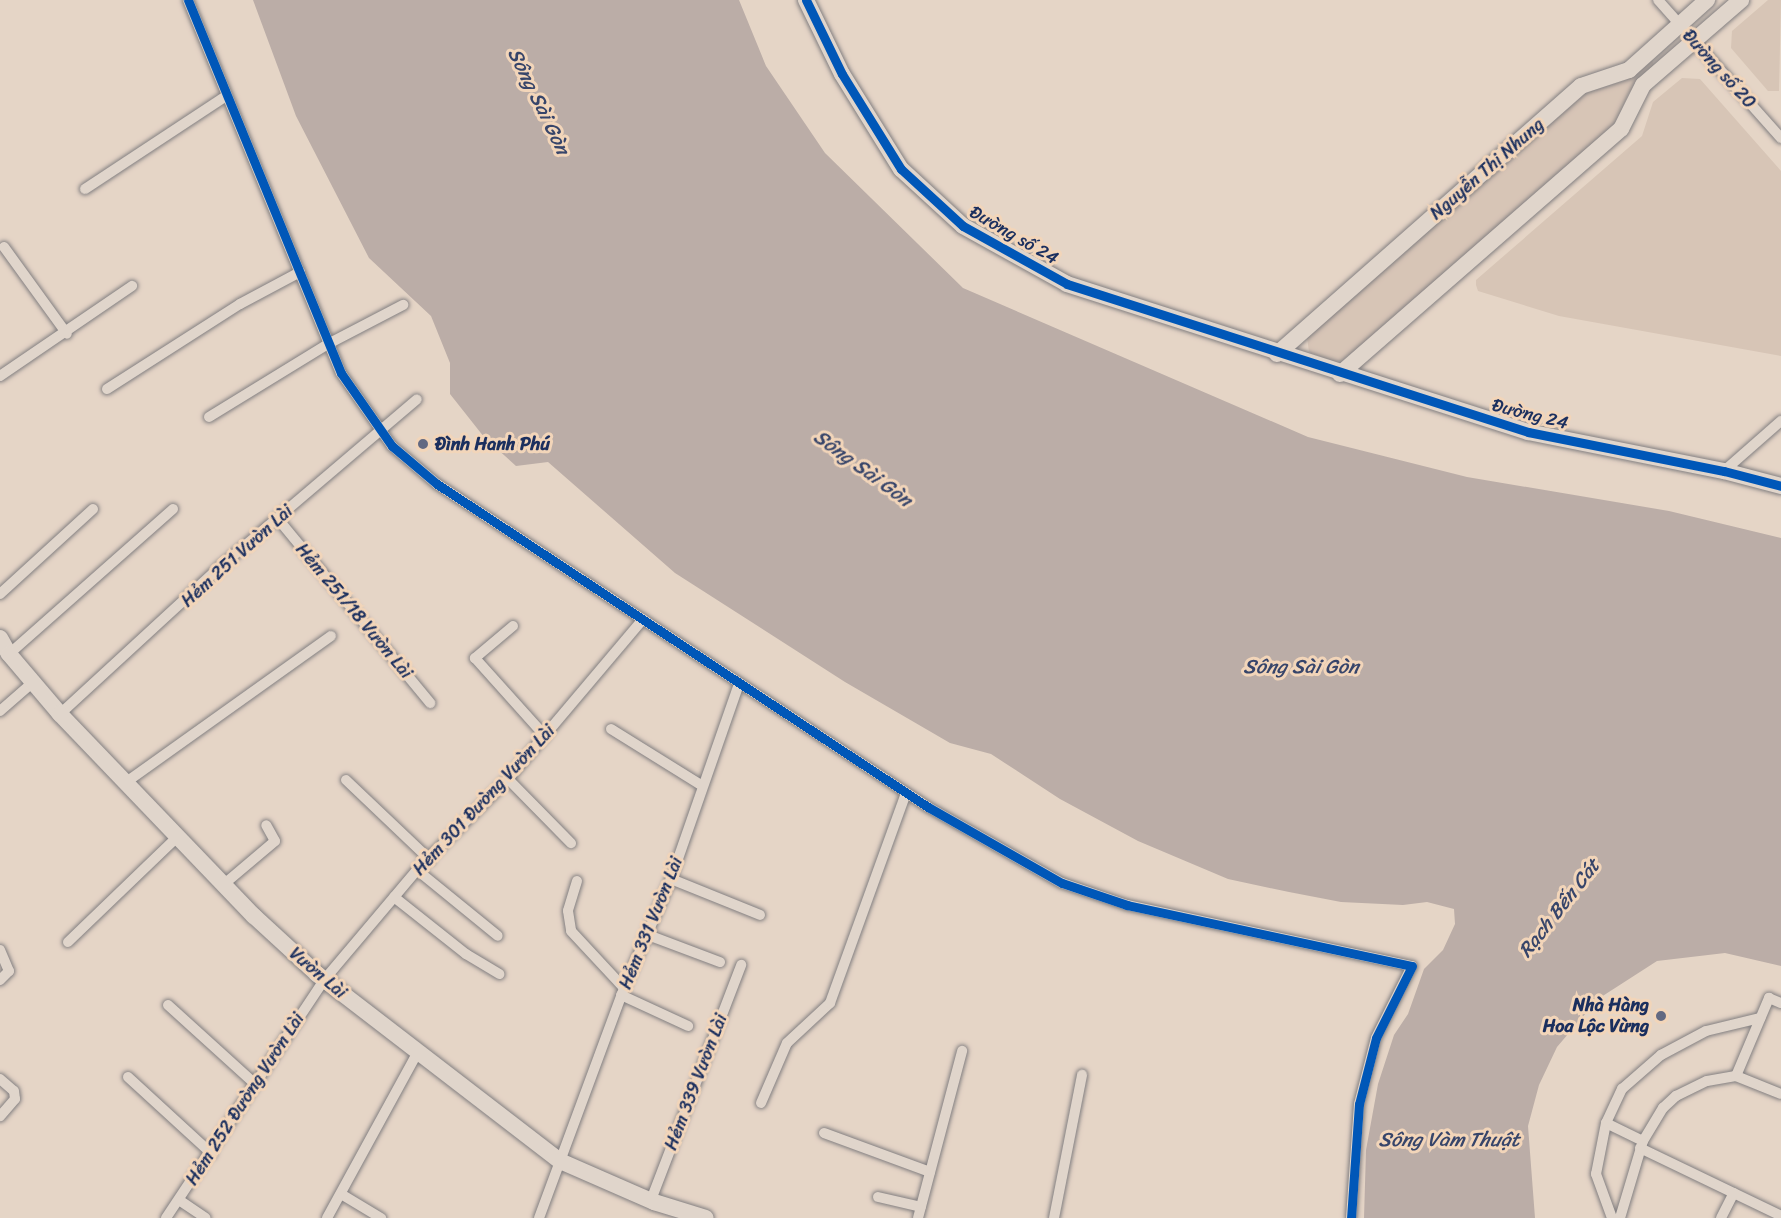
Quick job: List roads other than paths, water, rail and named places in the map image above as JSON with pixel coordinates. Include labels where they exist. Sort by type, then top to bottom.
[{"type":"street","points":[[188,0],[341,373],[378,429],[437,484],[906,793],[1008,856],[1062,883],[1127,905],[1412,966],[1411,975],[1376,1038],[1359,1104],[1351,1218]]},
{"type":"street","name":"Đường số 24","points":[[806,0],[847,83],[901,169],[963,226],[1067,284],[1277,354]]},
{"type":"street","name":"Đường số 20","points":[[1658,0],[1781,138]]},
{"type":"street","name":"Nguyễn Thị Nhung","points":[[1277,354],[1581,86],[1629,70],[1707,0]]},
{"type":"street","points":[[1340,374],[1621,129],[1643,85],[1741,0]]},
{"type":"street","points":[[85,189],[226,96]]},
{"type":"street","points":[[4,247],[67,334]]},
{"type":"street","points":[[107,390],[240,304],[300,272]]},
{"type":"street","points":[[0,376],[67,334],[132,286]]},
{"type":"street","points":[[209,417],[328,344],[403,304]]},
{"type":"street","name":"Đường 24","points":[[1277,354],[1528,432],[1724,471],[1781,486]]},
{"type":"street","name":"Hẻm 251 Vườn Lài","points":[[60,714],[221,566],[278,519],[378,429],[417,399]]},
{"type":"street","points":[[1724,471],[1781,421]]},
{"type":"street","points":[[0,594],[93,509]]},
{"type":"street","points":[[9,654],[173,509]]},
{"type":"street","name":"Hẻm 251/18 Vườn Lài","points":[[278,519],[430,703]]},
{"type":"street","name":"Hẻm 301 Đường Vườn Lài","points":[[324,980],[417,870],[430,860],[508,779],[643,619]]},
{"type":"street","points":[[513,627],[475,658],[545,736]]},
{"type":"street","points":[[125,783],[331,636]]},
{"type":"street","name":"Vườn Lài","points":[[0,638],[9,654],[32,682],[125,783],[223,885],[324,980],[561,1161],[651,1200],[706,1218]]},
{"type":"street","points":[[0,711],[32,682]]},
{"type":"street","name":"Hẻm 331 Vườn Lài","points":[[538,1218],[623,991],[671,879],[701,785],[739,684]]},
{"type":"street","points":[[611,729],[701,785]]},
{"type":"street","points":[[508,779],[571,843]]},
{"type":"street","points":[[346,780],[430,860]]},
{"type":"street","points":[[761,1103],[787,1043],[830,1003],[906,793]]},
{"type":"street","points":[[223,885],[275,841],[266,825]]},
{"type":"street","points":[[68,942],[177,837]]},
{"type":"street","points":[[417,870],[498,936]]},
{"type":"street","points":[[671,879],[760,915]]},
{"type":"street","points":[[577,881],[568,911],[571,931],[623,991],[688,1026]]},
{"type":"street","points":[[394,897],[466,954],[499,974]]},
{"type":"street","points":[[648,935],[720,962]]},
{"type":"street","points":[[0,950],[9,971],[0,980]]},
{"type":"street","name":"Hẻm 339 Vườn Lài","points":[[651,1200],[741,964]]},
{"type":"street","name":"Hẻm 252 Đường Vườn Lài","points":[[166,1218],[324,980]]},
{"type":"street","points":[[1736,1076],[1769,998],[1781,1003]]},
{"type":"street","points":[[168,1005],[255,1084]]},
{"type":"street","points":[[1612,1218],[1596,1174],[1606,1124],[1622,1089],[1660,1055],[1706,1031],[1760,1018]]},
{"type":"street","points":[[878,1197],[920,1212],[962,1051]]},
{"type":"street","points":[[327,1218],[418,1052]]},
{"type":"street","points":[[1054,1218],[1082,1075]]},
{"type":"street","points":[[1620,1218],[1642,1145],[1663,1108],[1676,1096],[1707,1081],[1736,1076],[1781,1094]]},
{"type":"street","points":[[128,1077],[211,1153]]},
{"type":"street","points":[[0,1079],[14,1091],[15,1099],[0,1116]]},
{"type":"street","points":[[1606,1124],[1642,1145],[1781,1216]]},
{"type":"street","points":[[824,1133],[930,1172]]},
{"type":"street","points":[[1721,1218],[1734,1193]]},
{"type":"street","points":[[341,1194],[381,1218]]},
{"type":"street","points":[[179,1200],[206,1218]]},
{"type":"water","name":"Sông Sài Gòn","points":[[253,0],[739,0],[766,66],[825,153],[963,288],[1308,437],[1467,477],[1669,511],[1781,538],[1781,966],[1725,953],[1657,961],[1598,999],[1557,1047],[1539,1085],[1528,1126],[1535,1218],[1364,1218],[1366,1150],[1378,1084],[1394,1035],[1408,1014],[1424,969],[1443,950],[1455,924],[1454,909],[1427,902],[1403,905],[1341,902],[1228,879],[1138,841],[1060,799],[991,754],[950,743],[845,682],[675,573],[548,462],[516,466],[484,437],[450,394],[450,363],[431,316],[369,258],[296,116]]},
{"type":"place","name":"Đình Hanh Phú","points":[[423,444]]},
{"type":"place","name":"Nhà Hàng Hoa Lộc Vừng","points":[[1661,1016]]},
{"type":"water label","name":"Rạch Bến Cát","points":[[1559,908]]},
{"type":"water label","name":"Sông Vàm Thuật","points":[[1449,1139]]}]
